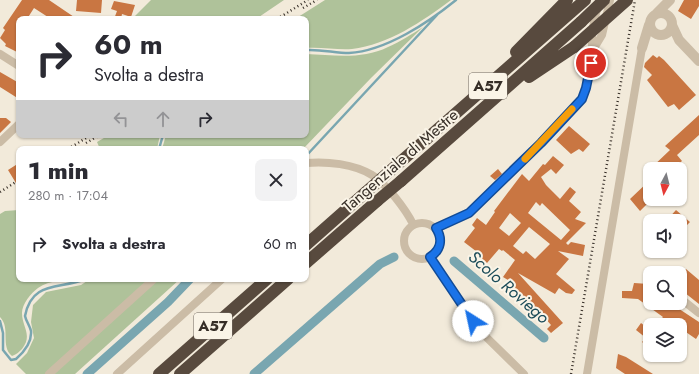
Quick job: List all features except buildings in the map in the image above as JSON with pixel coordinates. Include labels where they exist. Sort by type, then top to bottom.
[{"type":"highway","name":"A57","points":[[466,105],[544,22],[567,0]]},
{"type":"highway","name":"Tangenziale di Mestre","points":[[309,242],[586,0]]},
{"type":"highway","name":"Tangenziale di Mestre","points":[[309,260],[494,100],[604,0]]},
{"type":"highway","name":"A57","points":[[494,100],[574,47],[627,0]]},
{"type":"highway","name":"A57","points":[[159,374],[264,282]]},
{"type":"highway","name":"A57","points":[[180,374],[285,282]]},
{"type":"street","points":[[436,228],[469,213],[516,168],[582,99],[586,88],[593,51],[592,36],[600,0]]},
{"type":"street","points":[[593,51],[602,35],[610,0]]},
{"type":"street","points":[[587,373],[642,48],[650,19],[670,1]]},
{"type":"street","points":[[642,48],[671,29],[670,1]]},
{"type":"street","points":[[657,13],[662,12],[671,21],[679,40],[699,61]]},
{"type":"street","points":[[649,25],[652,31],[679,40]]},
{"type":"street","points":[[0,54],[16,64]]},
{"type":"street","points":[[0,142],[16,127]]},
{"type":"street","points":[[309,163],[327,163],[356,168],[373,175],[401,204],[413,224]]},
{"type":"street","points":[[425,222],[436,228],[439,235],[439,246],[436,253],[430,257],[421,259],[413,257],[404,247],[404,235],[413,224],[425,222]]},
{"type":"street","points":[[430,257],[479,330],[490,343],[524,374]]},
{"type":"street","points":[[49,374],[151,282]]},
{"type":"street","points":[[117,374],[219,282]]},
{"type":"street","points":[[687,304],[699,313]]},
{"type":"green space","points":[[151,0],[284,0],[260,16],[135,16]]},
{"type":"green space","points":[[325,0],[451,0],[417,24],[392,37],[379,43],[352,49],[309,48],[309,16],[300,16]]},
{"type":"green space","points":[[423,27],[371,78],[306,146],[163,146],[165,138],[309,138],[309,54],[347,56],[368,54],[406,38]]},
{"type":"green space","points":[[104,138],[159,138],[158,146],[99,146],[97,142]]},
{"type":"green space","points":[[16,210],[16,282],[52,282],[38,288],[25,302],[22,310],[22,318],[27,339],[22,349],[12,356],[8,352],[5,326],[0,317],[0,214],[5,211]]},
{"type":"green space","points":[[86,282],[177,282],[75,374],[26,374],[16,364],[27,353],[34,338],[31,322],[33,305],[46,292],[81,285]]},
{"type":"waterway","points":[[309,50],[349,53],[378,47],[420,26],[456,0]]},
{"type":"waterway","points":[[309,153],[437,15]]},
{"type":"waterway","points":[[160,146],[162,138]]},
{"type":"waterway","points":[[254,374],[380,264],[394,257]]},
{"type":"waterway","name":"Scolo Roviego","points":[[454,261],[544,338]]},
{"type":"waterway","points":[[0,321],[3,333],[3,350],[11,360],[16,359],[25,350],[29,343],[31,331],[25,316],[34,297],[40,291],[48,288],[76,282]]},
{"type":"waterway","points":[[87,374],[168,302],[187,282]]},
{"type":"railway","points":[[282,16],[308,0]]},
{"type":"railway","points":[[303,8],[317,0]]},
{"type":"railway","points":[[571,374],[635,0]]},
{"type":"railway","points":[[73,146],[86,138]]},
{"type":"railway","points":[[86,143],[95,138]]},
{"type":"railway","points":[[0,192],[16,182]]},
{"type":"slow traffic","points":[[525,159],[572,109]]},
{"type":"route","points":[[473,321],[448,286],[430,257],[436,253],[440,242],[436,228],[469,213],[541,143],[582,99],[586,88],[591,63]]}]
